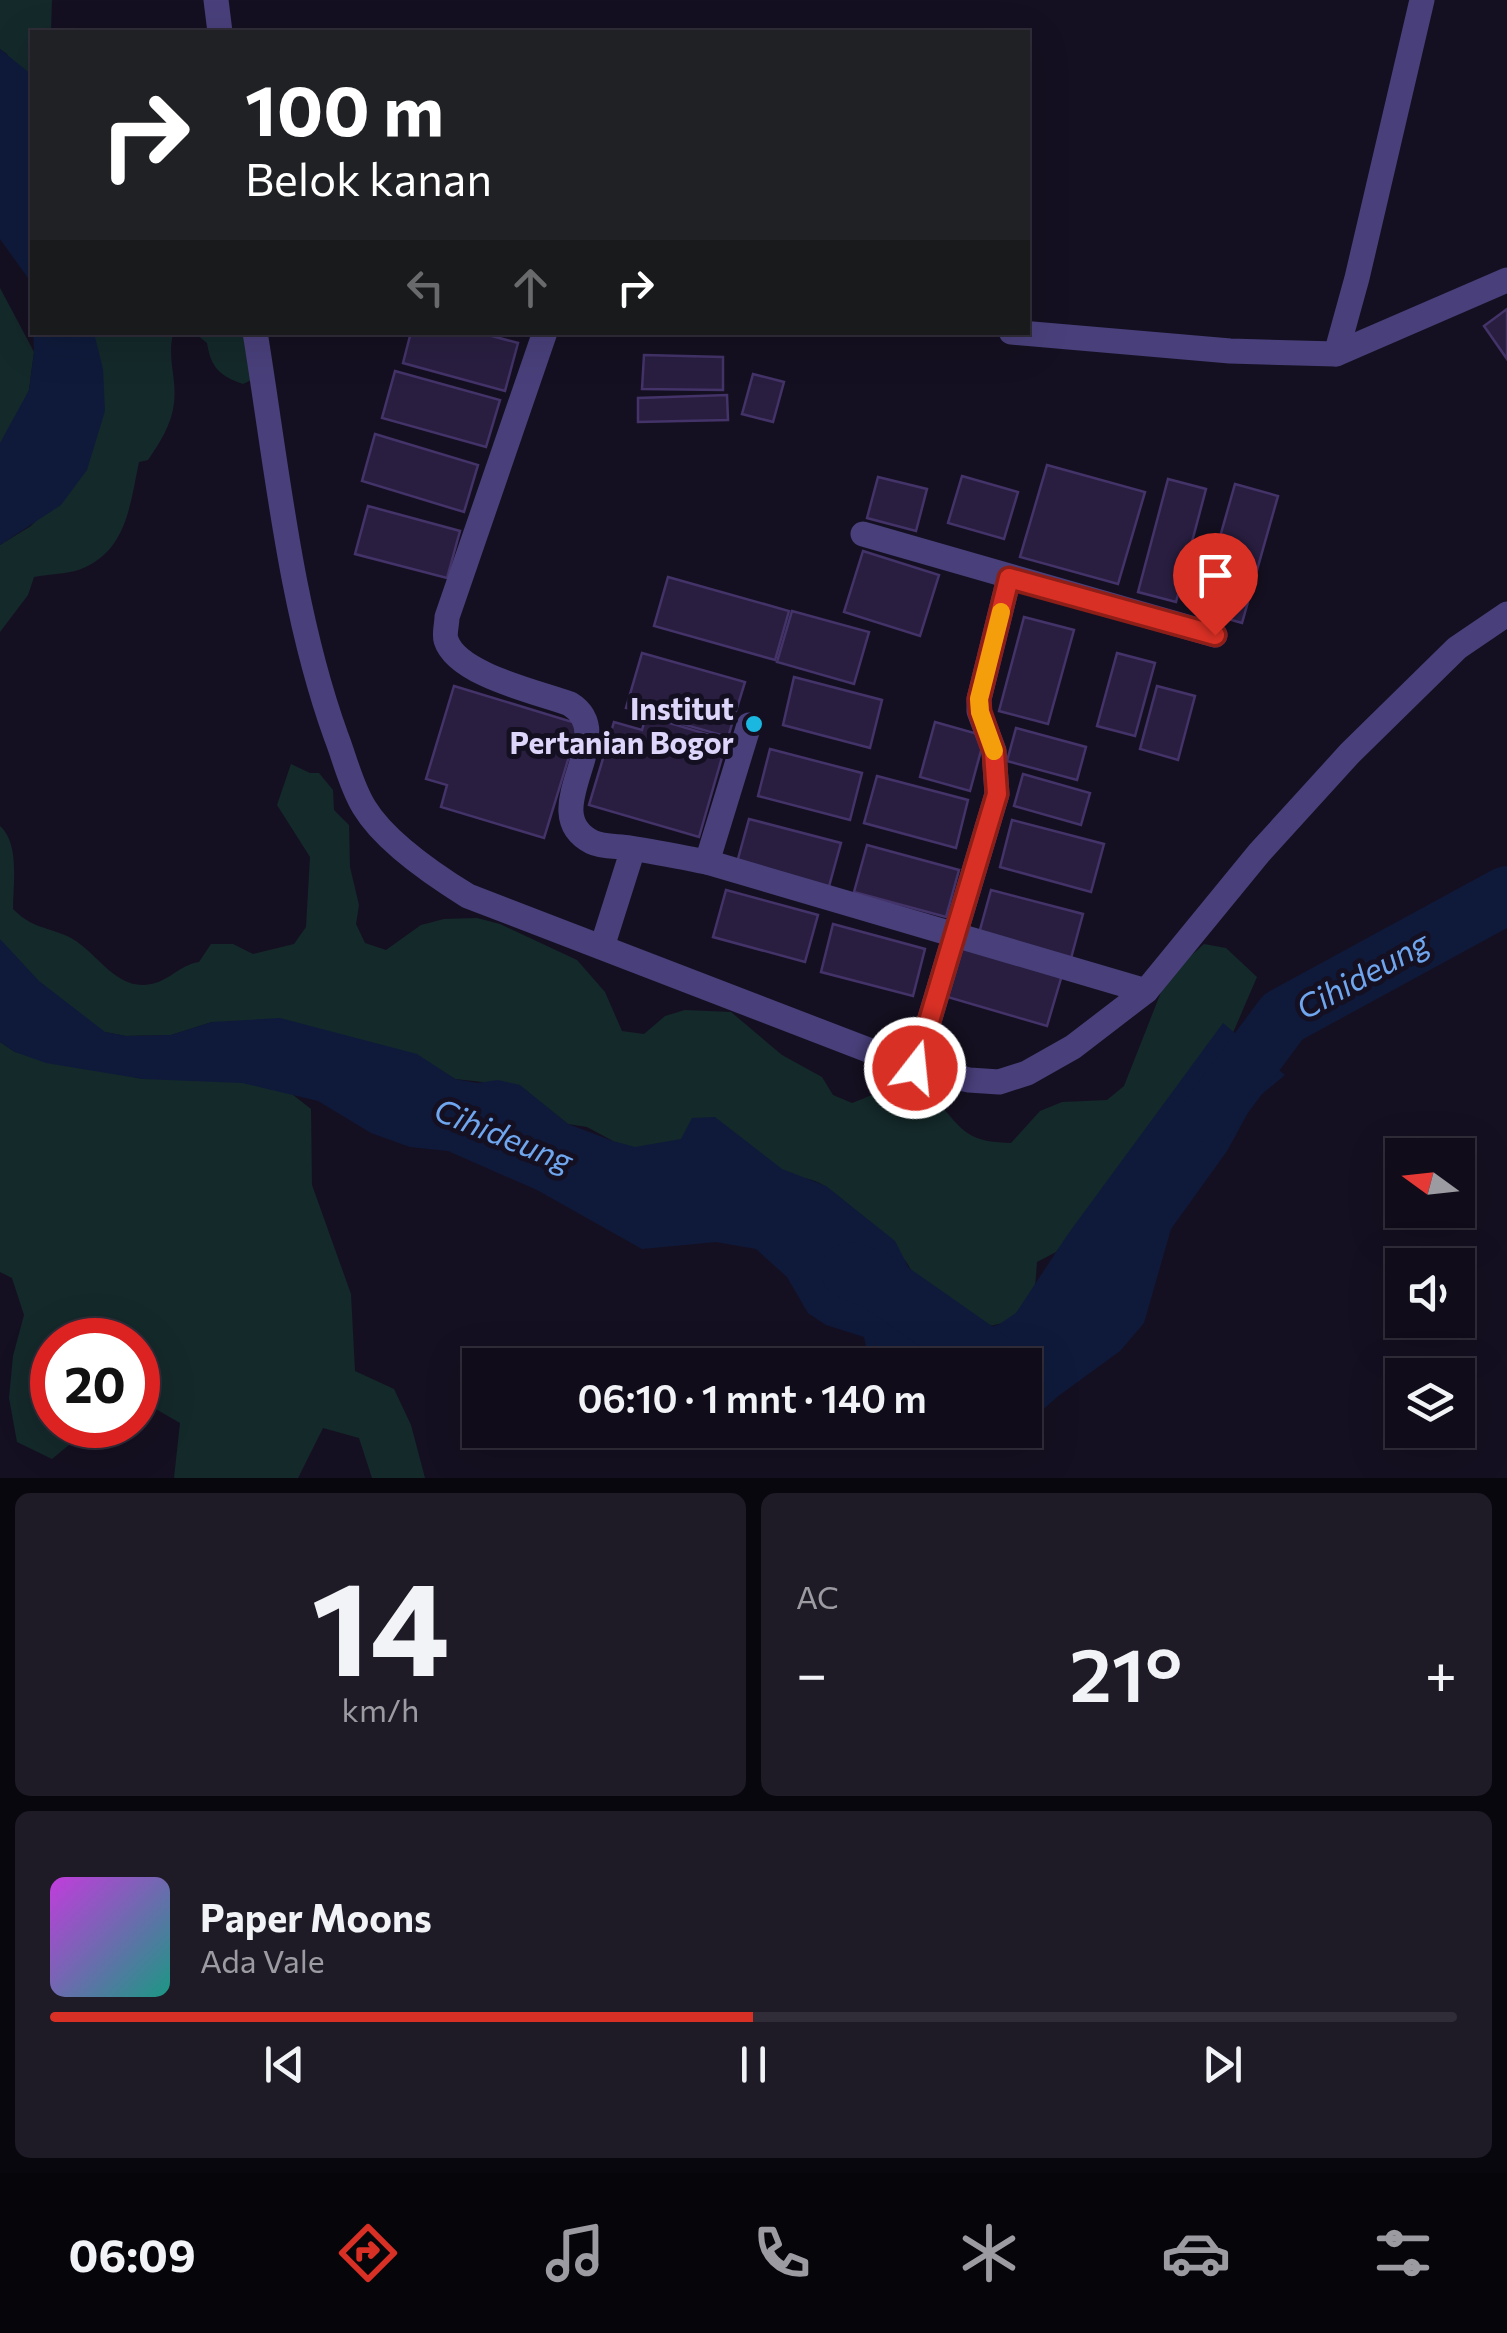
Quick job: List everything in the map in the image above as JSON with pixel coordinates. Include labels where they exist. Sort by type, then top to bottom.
[{"type":"lane","points":[[216,0],[220,30]]},
{"type":"lane","points":[[1336,354],[1422,0]]},
{"type":"lane","points":[[1030,334],[1230,352],[1336,354],[1507,280]]},
{"type":"lane","points":[[255,335],[316,680],[365,809],[397,843],[468,896],[915,1068],[999,1082],[1027,1073],[1073,1047],[1146,991],[1259,852],[1350,753],[1457,648],[1507,614]]},
{"type":"lane","points":[[544,335],[447,617],[446,639],[455,655],[471,669],[581,710],[590,730],[570,805],[574,824],[594,843],[707,862],[1146,991]]},
{"type":"lane","points":[[863,534],[1215,635]]},
{"type":"lane","points":[[915,1068],[997,794],[994,752],[979,699],[1009,578]]},
{"type":"lane","points":[[707,862],[749,725]]},
{"type":"lane","points":[[602,947],[633,848]]},
{"type":"green space","points":[[0,0],[52,0],[51,30],[30,30],[30,103],[7,54],[0,49]]},
{"type":"green space","points":[[0,288],[34,352],[29,390],[0,476]]},
{"type":"green space","points":[[82,335],[173,335],[173,411],[148,460],[139,462],[129,510],[117,538],[108,551],[81,569],[34,577],[28,595],[0,632],[0,545],[31,526],[87,470]]},
{"type":"green space","points":[[197,335],[242,335],[259,356],[260,376],[243,384],[228,378],[214,365],[207,343]]},
{"type":"green space","points":[[291,764],[319,773],[333,790],[334,810],[349,825],[350,867],[359,905],[356,924],[365,943],[386,950],[421,925],[444,919],[477,918],[500,924],[577,960],[605,992],[622,1031],[644,1034],[665,1016],[685,1010],[731,1012],[782,1055],[822,1077],[833,1095],[852,1103],[892,1089],[921,1091],[966,1132],[987,1141],[1011,1143],[1040,1111],[1062,1102],[1107,1100],[1124,1086],[1167,977],[1204,944],[1226,948],[1257,977],[1226,1049],[1056,1252],[1037,1262],[1033,1314],[986,1327],[955,1325],[932,1305],[893,1246],[816,1181],[626,1157],[613,1141],[587,1127],[568,1124],[520,1086],[455,1079],[436,1067],[212,1022],[171,1035],[126,1036],[105,1032],[91,1038],[0,963],[0,826],[13,854],[13,909],[32,923],[77,942],[113,973],[133,984],[152,984],[199,962],[211,944],[233,944],[253,954],[294,944],[306,927],[310,857],[277,805]]},
{"type":"green space","points":[[0,1042],[15,1052],[143,1079],[234,1077],[279,1084],[311,1109],[312,1185],[351,1294],[355,1371],[394,1389],[411,1425],[425,1478],[372,1478],[359,1438],[323,1428],[298,1478],[174,1478],[180,1423],[160,1411],[160,1318],[30,1318],[30,1448],[65,1448],[52,1459],[17,1442],[9,1398],[13,1356],[24,1315],[12,1278],[0,1272]]},
{"type":"water","points":[[0,49],[30,73],[30,288],[28,278],[0,239]]},
{"type":"water","points":[[33,335],[94,335],[103,369],[105,411],[87,470],[61,505],[0,545],[0,443],[29,390]]},
{"type":"water","points":[[0,939],[39,981],[105,1032],[126,1036],[171,1035],[212,1022],[280,1018],[417,1054],[455,1079],[520,1085],[568,1124],[635,1147],[681,1139],[692,1118],[715,1117],[782,1169],[826,1186],[895,1241],[914,1278],[918,1317],[928,1334],[998,1325],[1016,1313],[1068,1234],[1223,1023],[1285,1075],[1255,1100],[1227,1151],[1171,1229],[1144,1323],[1120,1351],[1042,1411],[1042,1348],[866,1348],[864,1337],[826,1325],[808,1313],[787,1277],[756,1249],[716,1242],[642,1249],[537,1190],[448,1151],[410,1147],[371,1133],[318,1101],[242,1083],[143,1079],[46,1063],[0,1042]]},
{"type":"building","points":[[1507,309],[1507,359],[1484,326]]},
{"type":"building","points":[[410,335],[488,335],[518,343],[505,391],[403,363]]},
{"type":"building","points":[[644,355],[723,357],[723,390],[642,389]]},
{"type":"building","points":[[395,371],[500,400],[486,447],[382,418]]},
{"type":"building","points":[[753,374],[784,382],[773,422],[742,414]]},
{"type":"building","points":[[727,395],[728,420],[638,422],[638,398]]},
{"type":"building","points":[[375,434],[478,465],[464,512],[362,481]]},
{"type":"building","points":[[1047,465],[1145,492],[1118,584],[1020,557]]},
{"type":"building","points":[[962,476],[1018,492],[1004,539],[948,523]]},
{"type":"building","points":[[878,477],[927,489],[916,531],[867,518]]},
{"type":"building","points":[[1168,479],[1206,489],[1176,602],[1138,592]]},
{"type":"building","points":[[1235,484],[1278,496],[1242,623],[1199,611]]},
{"type":"building","points":[[368,506],[460,531],[447,578],[355,554]]},
{"type":"building","points":[[863,551],[939,575],[920,636],[844,612]]},
{"type":"building","points":[[668,577],[789,611],[775,660],[654,626]]},
{"type":"building","points":[[792,611],[869,632],[854,684],[777,662]]},
{"type":"building","points":[[1024,617],[1074,630],[1048,724],[999,711]]},
{"type":"building","points":[[642,653],[745,682],[728,737],[626,708]]},
{"type":"building","points":[[1117,653],[1155,663],[1135,736],[1097,726]]},
{"type":"building","points":[[794,677],[882,700],[870,748],[783,725]]},
{"type":"building","points":[[454,686],[579,724],[544,838],[441,807],[447,785],[426,779]]},
{"type":"building","points":[[1157,686],[1195,696],[1178,760],[1140,749]]},
{"type":"building","points":[[646,716],[727,740],[699,837],[589,805],[614,722],[642,730]]},
{"type":"building","points":[[935,722],[985,736],[970,791],[920,777]]},
{"type":"building","points":[[1016,728],[1086,747],[1077,780],[1007,761]]},
{"type":"building","points":[[770,749],[862,773],[850,820],[758,796]]},
{"type":"building","points":[[1023,774],[1090,793],[1081,825],[1014,806]]},
{"type":"building","points":[[877,776],[968,800],[956,848],[864,823]]},
{"type":"building","points":[[749,819],[841,843],[828,890],[736,866]]},
{"type":"building","points":[[1012,820],[1104,844],[1091,892],[1000,867]]},
{"type":"building","points":[[867,845],[959,870],[946,917],[854,892]]},
{"type":"building","points":[[726,890],[818,915],[805,962],[713,937]]},
{"type":"building","points":[[991,890],[1083,914],[1070,962],[978,937]]},
{"type":"building","points":[[833,924],[925,949],[913,996],[821,972]]},
{"type":"building","points":[[959,945],[1062,975],[1047,1026],[944,996]]},
{"type":"waterway","name":"Cihideung","points":[[1211,1114],[1283,1017],[1507,895]]},
{"type":"waterway","name":"Cihideung","points":[[850,1271],[877,1281],[973,1348]]},
{"type":"slow traffic","points":[[994,751],[979,699],[1001,612]]},
{"type":"place","name":"Institut Pertanian Bogor","points":[[754,724]]},
{"type":"route","points":[[915,1068],[997,794],[994,752],[979,699],[1009,578],[1215,635]]}]
